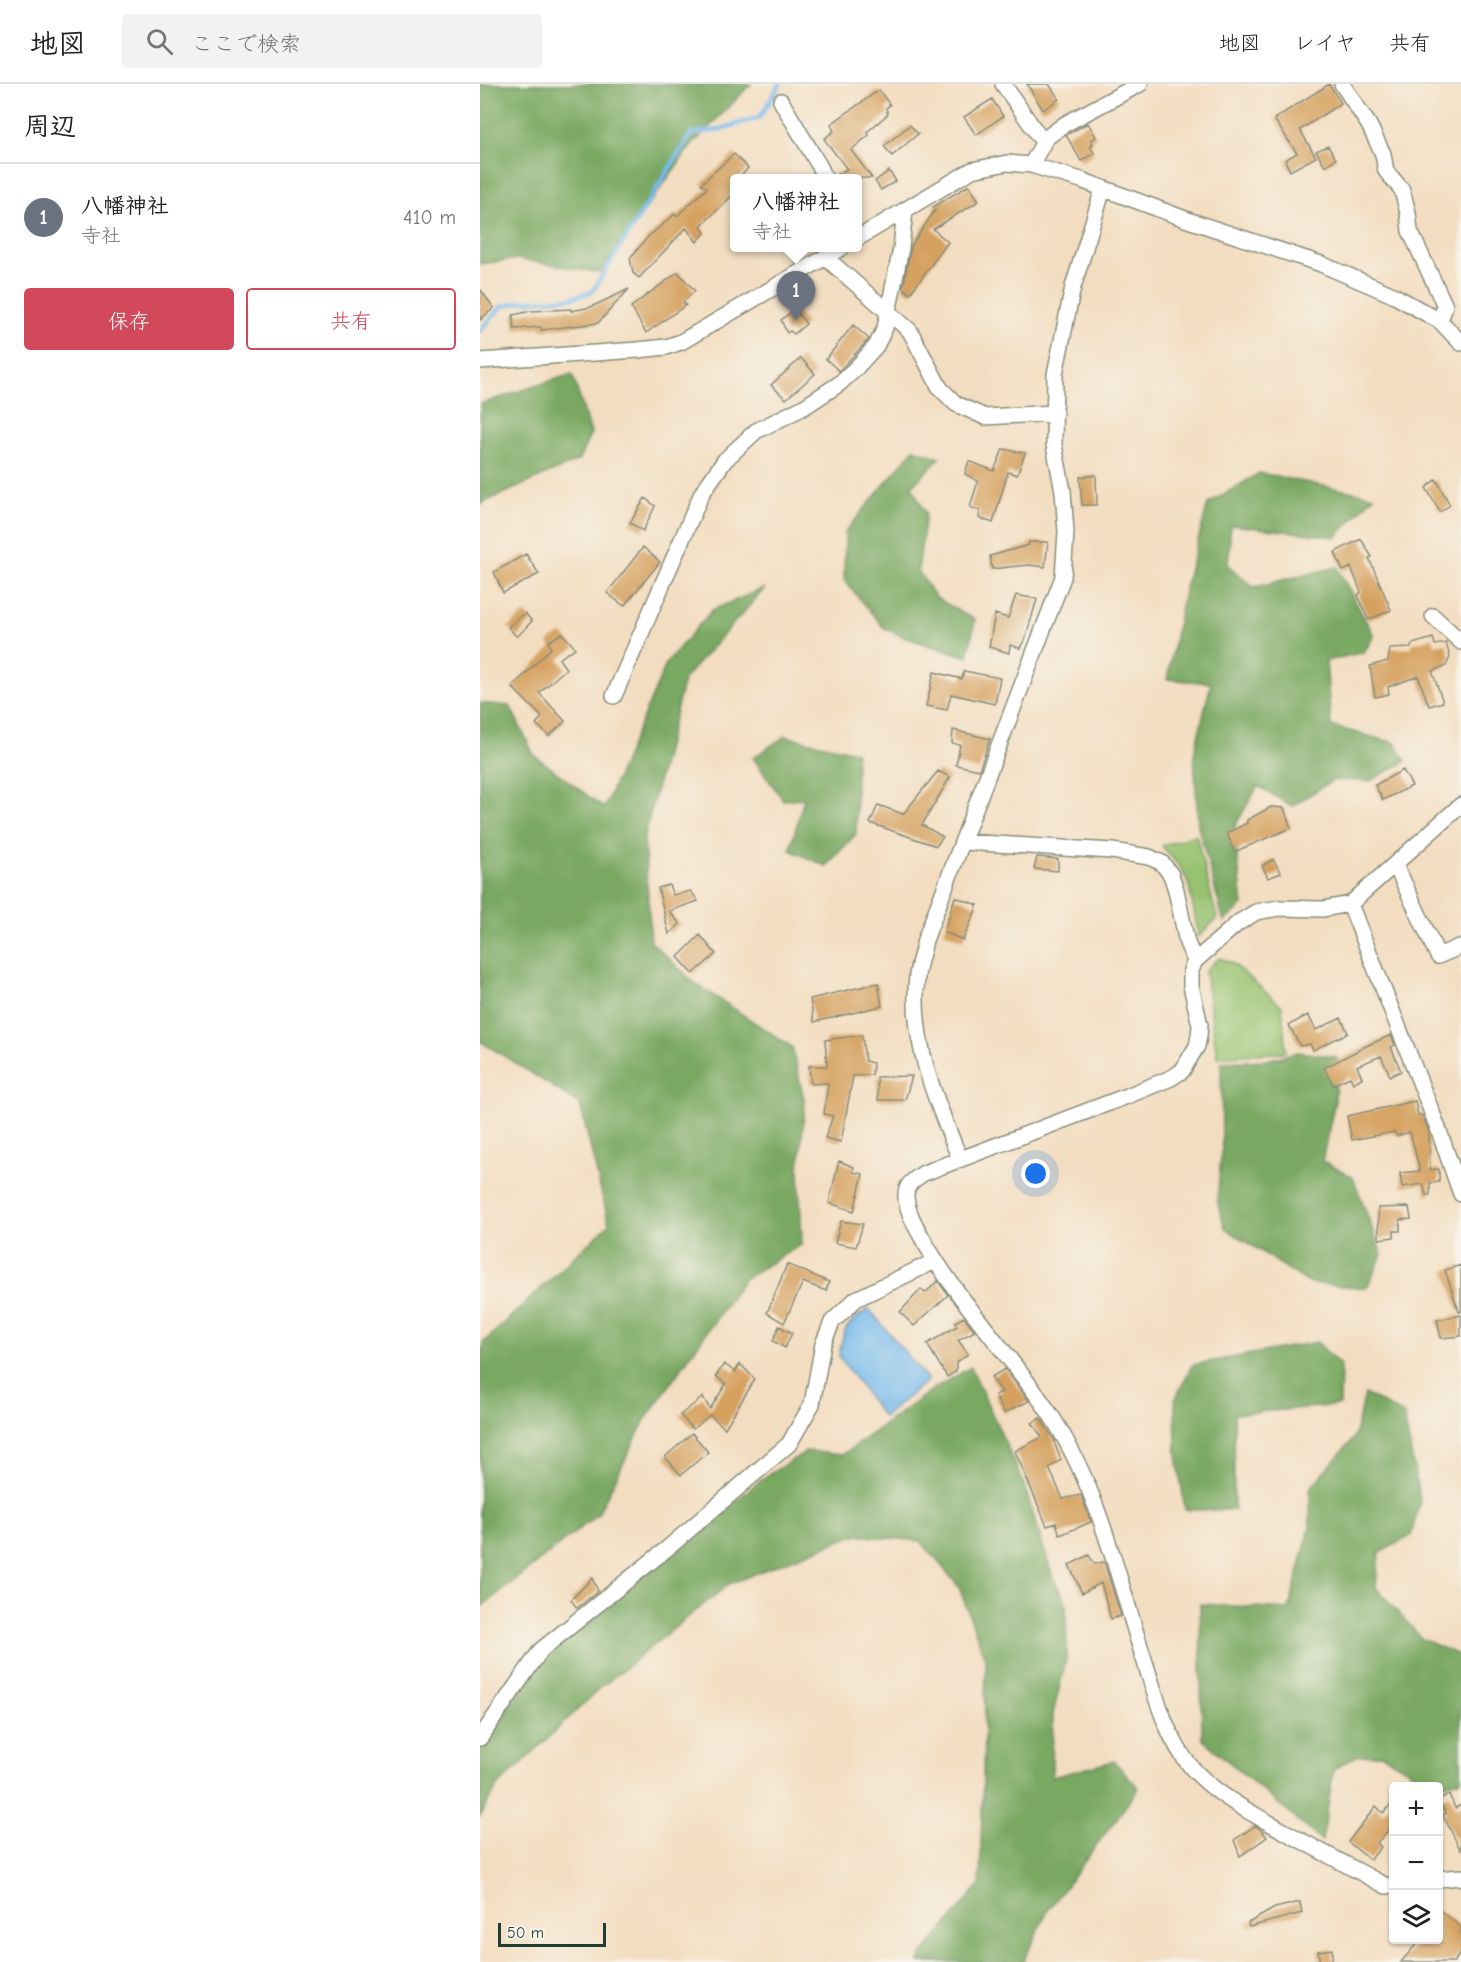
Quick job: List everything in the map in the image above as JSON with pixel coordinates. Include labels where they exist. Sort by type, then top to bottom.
[{"type":"street","points":[[1003,84],[1043,142]]},
{"type":"street","points":[[1031,165],[1046,138],[1112,91],[1140,84]]},
{"type":"street","points":[[1342,84],[1370,125],[1383,154],[1386,171],[1401,190],[1408,213],[1410,231],[1445,306],[1440,321]]},
{"type":"street","points":[[781,101],[823,174]]},
{"type":"street","points":[[862,236],[972,170],[1007,163],[1031,165],[1321,264],[1393,295],[1440,321],[1461,343]]},
{"type":"street","points":[[960,1159],[927,1076],[919,1040],[916,1009],[917,975],[925,940],[1064,577],[1066,532],[1063,491],[1054,445],[1054,374],[1072,287],[1103,189]]},
{"type":"street","points":[[614,696],[702,493],[725,460],[756,431],[804,407],[848,376],[876,345],[885,328],[901,248],[905,210]]},
{"type":"street","points":[[480,362],[666,347],[681,342],[834,252]]},
{"type":"street","points":[[825,257],[910,331],[940,388],[956,404],[984,417],[1054,413]]},
{"type":"street","points":[[1432,616],[1461,642]]},
{"type":"street","points":[[1389,1885],[1386,1886],[1256,1815],[1212,1787],[1191,1767],[1170,1731],[1157,1700],[1096,1504],[1062,1431],[1027,1381],[935,1261],[910,1213],[906,1196],[907,1187],[924,1173],[1127,1096],[1182,1071],[1197,1046],[1199,1036],[1200,1025],[1191,986],[1191,970],[1195,961],[1238,923],[1256,912],[1279,908],[1323,909],[1350,904],[1461,805]]},
{"type":"street","points":[[964,842],[1112,851],[1149,857],[1162,863],[1171,875],[1187,943],[1195,961]]},
{"type":"street","points":[[1395,864],[1438,956],[1459,947]]},
{"type":"street","points":[[1350,904],[1438,1128],[1461,1194]]},
{"type":"street","points":[[480,1738],[542,1650],[669,1547],[789,1444],[812,1404],[823,1344],[832,1322],[856,1299],[935,1261]]},
{"type":"street","points":[[1443,1879],[1461,1877]]},
{"type":"green space","points":[[480,84],[751,84],[689,148],[600,273],[518,259],[480,264]]},
{"type":"green space","points":[[572,374],[591,433],[579,460],[480,504],[480,404]]},
{"type":"green space","points":[[914,449],[940,458],[912,486],[926,514],[918,571],[936,598],[975,620],[968,657],[906,638],[884,628],[844,580],[845,532]]},
{"type":"green space","points":[[1259,473],[1374,496],[1336,537],[1231,525],[1228,565],[1253,587],[1337,567],[1374,636],[1364,652],[1326,661],[1331,726],[1395,743],[1406,761],[1370,781],[1333,780],[1292,806],[1258,786],[1234,828],[1243,905],[1224,922],[1198,826],[1194,754],[1211,683],[1167,679],[1184,591],[1208,504]]},
{"type":"green space","points":[[765,588],[684,679],[644,838],[651,942],[696,984],[792,1047],[805,1103],[799,1169],[802,1244],[744,1279],[645,1420],[598,1514],[480,1608],[480,1363],[483,1343],[609,1224],[580,1104],[480,1041],[480,703],[510,706],[534,755],[604,808],[667,662],[712,610]]},
{"type":"green space","points":[[785,736],[856,752],[856,834],[826,866],[790,850],[804,798],[783,800],[753,758]]},
{"type":"green space","points":[[1196,835],[1217,918],[1199,937],[1189,886],[1182,870],[1162,846]]},
{"type":"green space","points":[[1219,958],[1232,963],[1282,1006],[1286,1052],[1217,1057],[1205,971]]},
{"type":"green space","points":[[1298,1052],[1337,1057],[1335,1101],[1322,1161],[1353,1177],[1382,1255],[1367,1288],[1309,1283],[1225,1228],[1217,1200],[1222,1146],[1221,1062],[1267,1060]]},
{"type":"green space","points":[[1317,1342],[1341,1366],[1340,1405],[1234,1414],[1234,1510],[1185,1510],[1176,1449],[1175,1400],[1192,1365]]},
{"type":"green space","points":[[971,1367],[1023,1482],[1053,1578],[1066,1602],[1067,1656],[1053,1714],[1052,1777],[1114,1761],[1139,1788],[1047,1912],[1023,1962],[919,1962],[922,1955],[980,1884],[986,1661],[959,1587],[921,1541],[854,1535],[729,1584],[599,1689],[497,1787],[480,1817],[480,1747],[544,1653],[766,1476],[807,1451],[842,1455],[935,1388]]},
{"type":"green space","points":[[1365,1394],[1404,1415],[1420,1501],[1411,1536],[1379,1553],[1376,1588],[1422,1639],[1461,1656],[1461,1780],[1443,1784],[1443,1782],[1428,1782],[1382,1755],[1356,1756],[1334,1769],[1322,1841],[1202,1739],[1200,1604],[1289,1609],[1310,1527],[1310,1488],[1354,1438]]},
{"type":"water","points":[[869,1309],[928,1380],[883,1417],[839,1356],[844,1333],[850,1323]]},
{"type":"building","points":[[1027,84],[1049,84],[1059,99],[1043,110]]},
{"type":"building","points":[[1329,84],[1341,103],[1300,130],[1316,157],[1290,171],[1285,160],[1297,153],[1274,119]]},
{"type":"building","points":[[879,90],[890,105],[886,108],[888,114],[867,132],[869,135],[851,150],[872,178],[862,178],[862,174],[838,174],[847,169],[824,139],[834,131],[831,124]]},
{"type":"building","points":[[992,99],[1003,116],[976,135],[964,117]]},
{"type":"building","points":[[1088,123],[1096,137],[1091,141],[1093,144],[1090,146],[1094,153],[1081,161],[1066,135]]},
{"type":"building","points":[[910,125],[918,134],[892,156],[884,146]]},
{"type":"building","points":[[1328,146],[1336,159],[1325,166],[1316,151]]},
{"type":"building","points":[[734,154],[748,168],[743,174],[730,174],[730,198],[701,226],[705,233],[697,242],[686,228],[639,278],[633,273],[630,258],[648,237],[675,214],[677,216],[707,188],[701,184]]},
{"type":"building","points":[[889,171],[896,181],[881,190],[875,181]]},
{"type":"building","points":[[969,185],[979,201],[933,229],[948,242],[910,294],[903,288],[911,246],[935,210],[933,207]]},
{"type":"building","points":[[678,272],[695,291],[683,302],[686,305],[646,333],[631,307]]},
{"type":"building","points":[[480,289],[494,308],[480,320]]},
{"type":"building","points":[[629,289],[598,323],[541,330],[541,327],[514,329],[513,315],[531,311],[571,309],[571,311],[591,307]]},
{"type":"building","points":[[795,309],[806,324],[794,334],[790,331],[787,333],[781,320]]},
{"type":"building","points":[[853,325],[869,339],[839,371],[826,359]]},
{"type":"building","points":[[801,358],[815,374],[786,399],[771,385]]},
{"type":"building","points":[[1003,449],[1025,453],[1017,475],[1008,472],[993,523],[979,518],[980,511],[970,507],[978,481],[965,474],[969,461],[994,471]]},
{"type":"building","points":[[1096,475],[1097,505],[1082,505],[1080,477]]},
{"type":"building","points":[[1436,479],[1450,505],[1440,512],[1426,488]]},
{"type":"building","points":[[645,498],[655,506],[643,531],[630,523]]},
{"type":"building","points":[[1361,539],[1372,557],[1369,558],[1391,610],[1368,620],[1358,595],[1361,592],[1351,567],[1343,571],[1335,552]]},
{"type":"building","points":[[1029,542],[1048,542],[1045,567],[1028,565],[992,569],[990,556],[1029,545]]},
{"type":"building","points":[[643,547],[660,562],[624,606],[607,593]]},
{"type":"building","points":[[526,554],[539,574],[503,593],[494,572]]},
{"type":"building","points":[[1016,595],[1037,599],[1025,640],[1020,648],[1010,645],[1009,653],[989,647],[995,614],[1008,618]]},
{"type":"building","points":[[525,613],[532,621],[517,637],[508,627]]},
{"type":"building","points":[[562,633],[575,648],[559,659],[566,669],[539,693],[565,721],[549,736],[536,724],[542,717],[512,687],[551,648],[548,642]]},
{"type":"building","points":[[1433,638],[1435,645],[1446,643],[1450,657],[1446,666],[1432,671],[1443,702],[1429,706],[1418,676],[1388,687],[1389,694],[1375,697],[1370,666],[1388,661],[1390,649],[1411,648],[1412,644]]},
{"type":"building","points":[[964,671],[1000,678],[995,704],[951,694],[947,710],[926,706],[934,672],[962,679]]},
{"type":"building","points":[[953,730],[990,739],[979,770],[956,765],[960,745],[952,743]]},
{"type":"building","points":[[1403,770],[1412,786],[1383,800],[1375,785]]},
{"type":"building","points":[[938,771],[950,777],[922,825],[943,837],[936,846],[870,823],[878,805],[903,814]]},
{"type":"building","points":[[1271,807],[1284,808],[1291,828],[1234,852],[1227,833]]},
{"type":"building","points":[[1037,857],[1058,859],[1058,871],[1034,869]]},
{"type":"building","points":[[1273,859],[1281,873],[1268,878],[1262,866]]},
{"type":"building","points":[[669,885],[673,895],[691,891],[698,901],[669,911],[680,924],[669,934],[658,888]]},
{"type":"building","points":[[955,897],[978,905],[963,940],[944,932]]},
{"type":"building","points":[[700,935],[716,954],[693,974],[678,957]]},
{"type":"building","points":[[878,983],[882,1006],[814,1022],[810,999]]},
{"type":"building","points":[[1308,1015],[1316,1030],[1341,1018],[1348,1033],[1313,1050],[1310,1044],[1300,1046],[1289,1025]]},
{"type":"building","points":[[862,1035],[865,1061],[873,1063],[872,1075],[853,1076],[841,1142],[825,1138],[833,1116],[824,1114],[828,1083],[811,1084],[809,1066],[827,1066],[825,1040]]},
{"type":"building","points":[[1391,1035],[1395,1045],[1391,1047],[1401,1071],[1390,1076],[1381,1056],[1357,1066],[1362,1078],[1353,1083],[1350,1077],[1333,1085],[1324,1068]]},
{"type":"building","points":[[912,1076],[905,1100],[878,1100],[877,1077]]},
{"type":"building","points":[[1415,1101],[1418,1115],[1422,1115],[1429,1132],[1430,1170],[1439,1169],[1439,1182],[1430,1183],[1430,1195],[1426,1195],[1423,1184],[1402,1187],[1400,1173],[1420,1171],[1410,1132],[1397,1136],[1394,1132],[1352,1140],[1347,1116]]},
{"type":"building","points":[[839,1161],[854,1167],[853,1172],[863,1174],[854,1211],[829,1203]]},
{"type":"building","points":[[1409,1207],[1411,1219],[1400,1220],[1400,1231],[1394,1231],[1394,1237],[1379,1239],[1378,1208]]},
{"type":"building","points":[[841,1221],[863,1224],[856,1247],[835,1243]]},
{"type":"building","points":[[787,1264],[829,1282],[826,1291],[803,1282],[784,1323],[767,1313]]},
{"type":"building","points":[[1461,1265],[1461,1312],[1459,1312],[1445,1270]]},
{"type":"building","points":[[938,1281],[948,1295],[914,1326],[900,1312],[921,1289],[925,1293]]},
{"type":"building","points":[[1461,1315],[1461,1336],[1441,1338],[1437,1320]]},
{"type":"building","points":[[964,1317],[975,1331],[958,1340],[968,1354],[956,1363],[956,1371],[947,1377],[927,1344],[957,1326],[955,1322]]},
{"type":"building","points":[[779,1326],[792,1333],[785,1348],[773,1341]]},
{"type":"building","points":[[724,1364],[735,1372],[740,1364],[755,1379],[725,1428],[710,1415],[693,1429],[680,1415],[703,1397],[710,1409],[726,1384],[716,1376]]},
{"type":"building","points":[[1005,1369],[1029,1401],[1004,1413],[995,1395],[1002,1392],[991,1377]]},
{"type":"building","points":[[1040,1418],[1055,1441],[1061,1460],[1049,1468],[1063,1499],[1081,1495],[1091,1522],[1060,1535],[1056,1523],[1047,1526],[1015,1451],[1042,1437],[1032,1423]]},
{"type":"building","points":[[692,1433],[708,1452],[681,1475],[665,1457]]},
{"type":"building","points":[[1089,1555],[1094,1564],[1104,1562],[1121,1616],[1111,1619],[1101,1583],[1082,1593],[1069,1565]]},
{"type":"building","points":[[592,1578],[598,1591],[577,1608],[571,1600]]},
{"type":"building","points":[[1449,1794],[1455,1808],[1461,1805],[1461,1851],[1443,1815],[1446,1813],[1443,1808],[1443,1797]]},
{"type":"building","points":[[1376,1806],[1383,1813],[1389,1806],[1389,1830],[1377,1843],[1381,1847],[1370,1860],[1348,1842]]},
{"type":"building","points":[[1255,1826],[1267,1837],[1240,1856],[1234,1840]]},
{"type":"building","points":[[1300,1902],[1302,1913],[1249,1927],[1248,1923],[1275,1908]]},
{"type":"building","points":[[1443,1913],[1461,1927],[1461,1952],[1454,1962],[1401,1962],[1417,1944],[1443,1944]]},
{"type":"building","points":[[1332,1949],[1332,1962],[1320,1962],[1318,1951]]},
{"type":"waterway","points":[[480,331],[501,307],[519,302],[571,298],[592,292],[691,134],[718,130],[760,117],[780,84]]},
{"type":"place","name":"八幡神社","points":[[796,321]]}]
